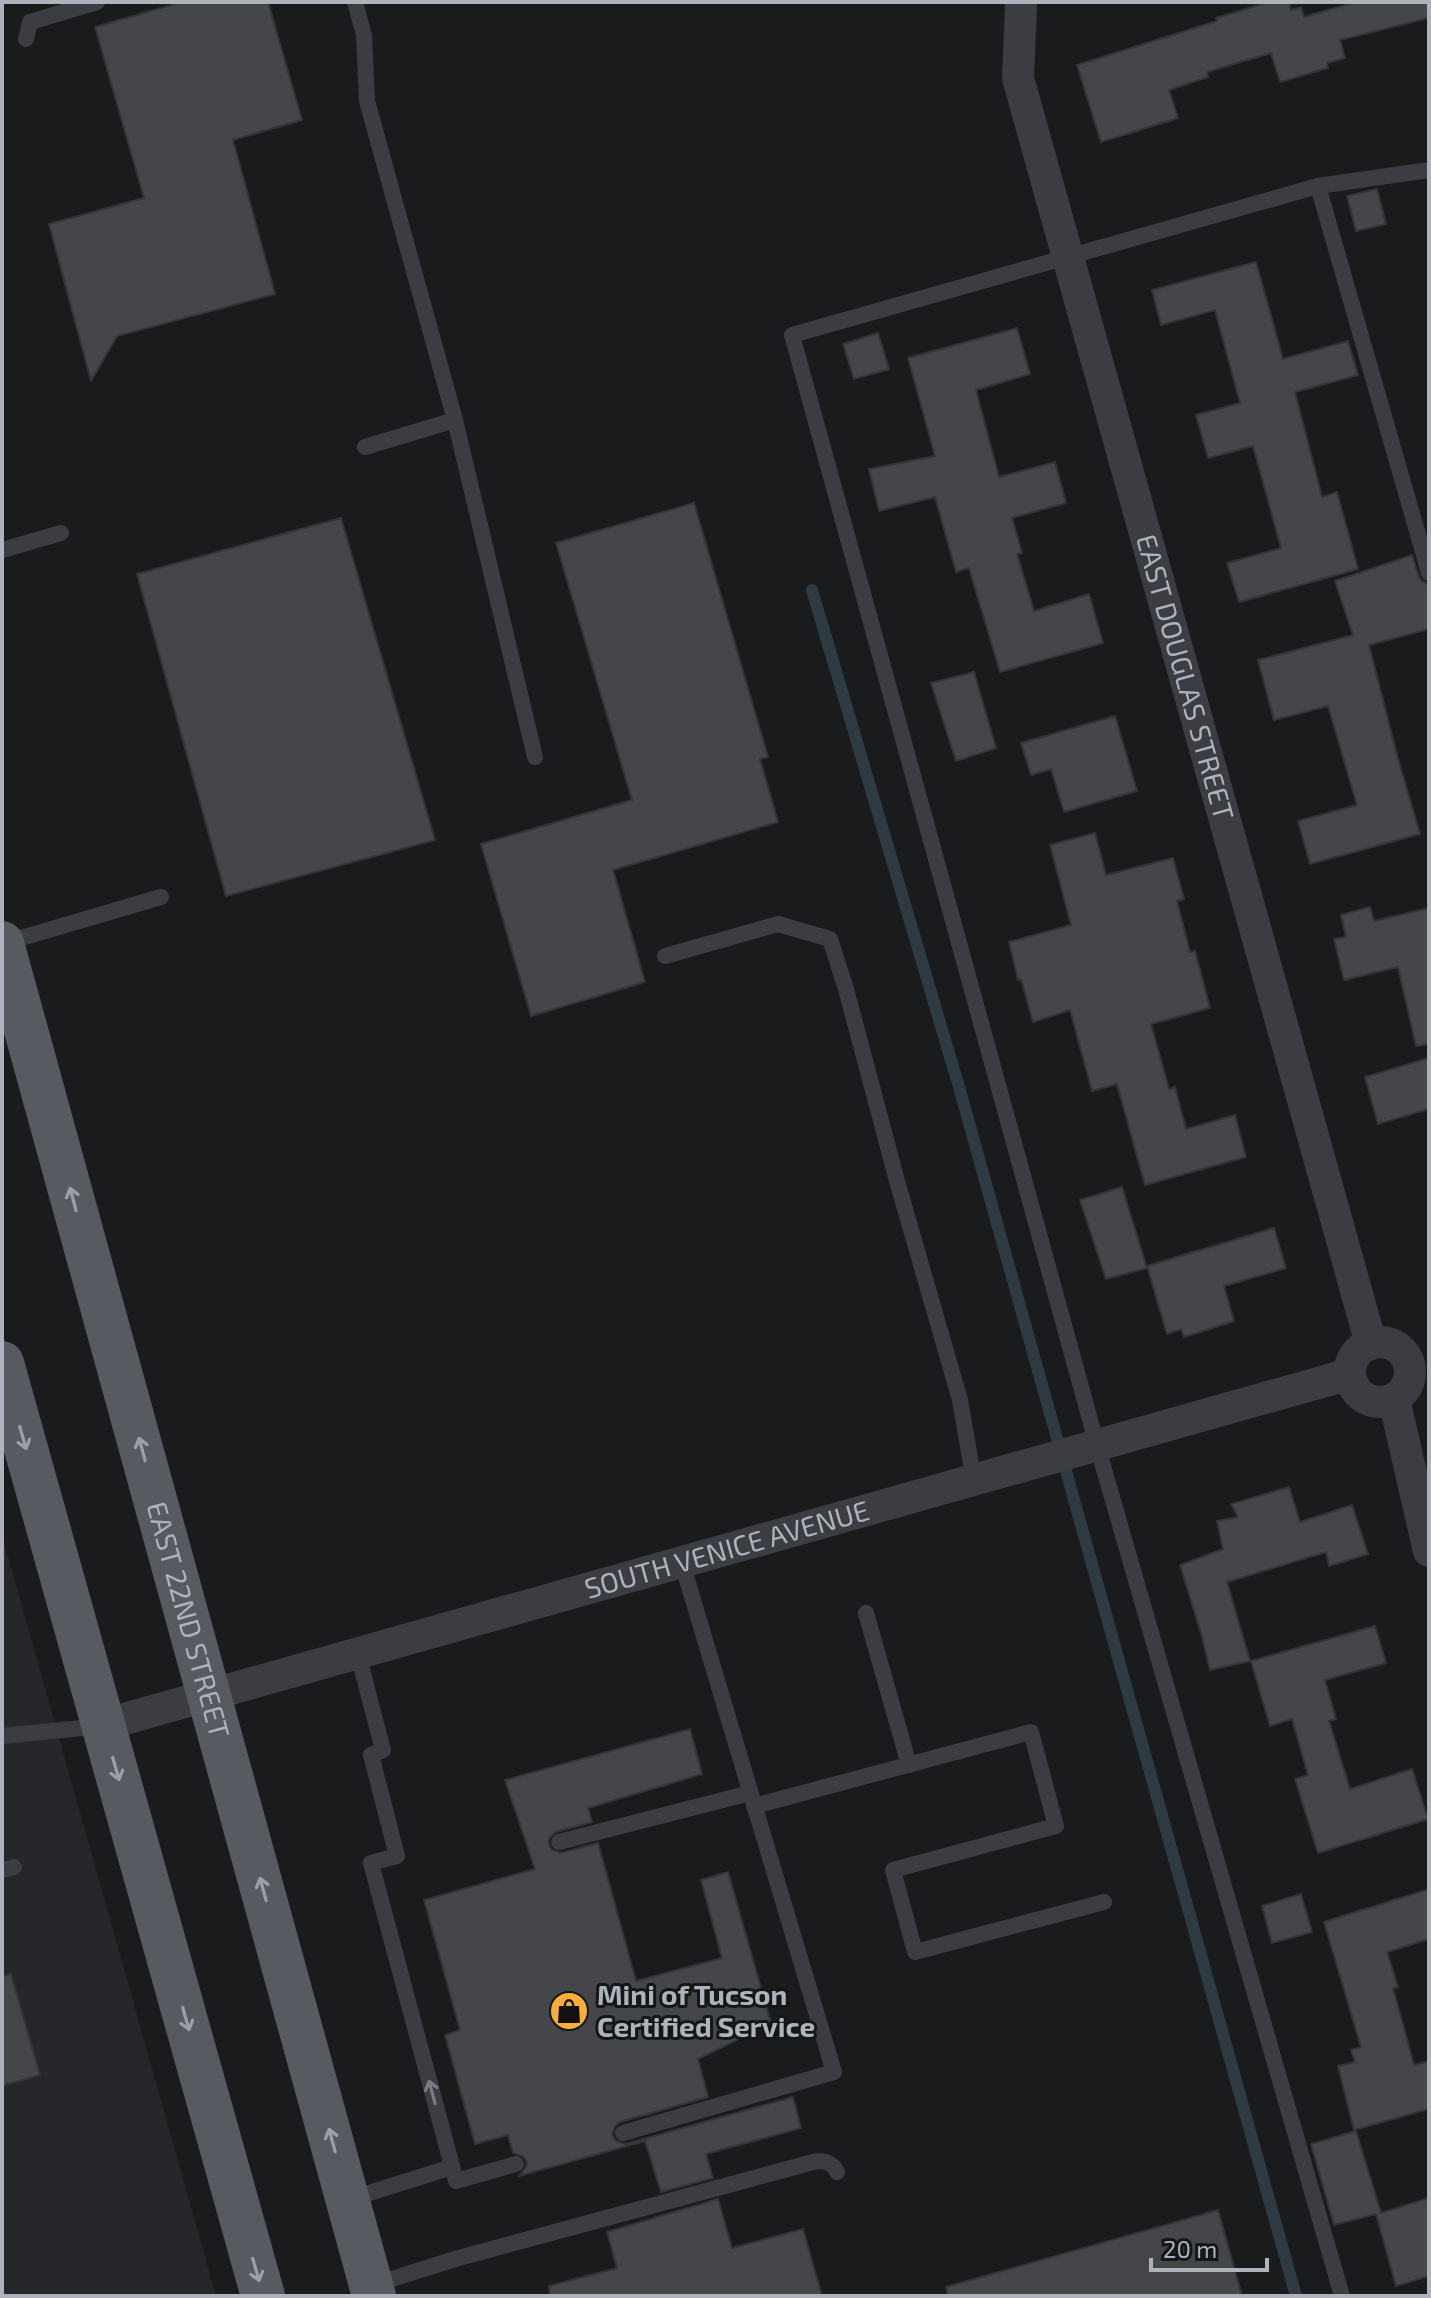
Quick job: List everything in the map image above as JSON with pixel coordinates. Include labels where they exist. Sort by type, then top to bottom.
[{"type":"main road","name":"EAST 22ND STREET","points":[[2,943],[373,2291]]},
{"type":"main road","points":[[2,1363],[263,2296]]},
{"type":"street","name":"EAST DOUGLAS STREET","points":[[1021,3],[1018,78],[1371,1344]]},
{"type":"street","points":[[1381,1342],[1399,1349],[1419,1363],[1407,1385],[1394,1399],[1375,1402],[1365,1398],[1358,1392],[1350,1374],[1356,1355],[1363,1348],[1381,1342]]},
{"type":"street","name":"SOUTH VENICE AVENUE","points":[[103,1725],[1350,1374]]},
{"type":"street","points":[[1394,1399],[1429,1551]]},
{"type":"lane","points":[[26,39],[30,22],[97,2]]},
{"type":"lane","points":[[355,2],[364,35],[367,101],[455,420],[535,757]]},
{"type":"lane","points":[[1342,2296],[1097,1445],[792,335],[1318,186],[1429,170]]},
{"type":"lane","points":[[1318,186],[1429,573]]},
{"type":"lane","points":[[365,447],[455,420]]},
{"type":"lane","points":[[2,550],[61,533]]},
{"type":"lane","points":[[2,943],[161,897]]},
{"type":"lane","points":[[665,956],[778,924],[830,939],[960,1400],[974,1481]]},
{"type":"lane","points":[[623,2133],[834,2072],[682,1563]]},
{"type":"lane","points":[[866,1613],[909,1765]]},
{"type":"lane","points":[[358,1654],[383,1750],[371,1755],[397,1856],[371,1863],[456,2181],[516,2164]]},
{"type":"lane","points":[[2,1736],[103,1725]]},
{"type":"lane","points":[[559,1842],[909,1765],[1031,1732],[1056,1826],[893,1870],[915,1952],[1104,1902]]},
{"type":"lane","points":[[373,2291],[470,2254],[817,2161],[826,2161],[837,2172]]},
{"type":"lane","points":[[348,2200],[452,2167]]},
{"type":"shaded area","points":[[2,1535],[216,2296],[2,2296]]},
{"type":"building","points":[[182,2],[268,2],[302,120],[233,140],[275,294],[117,336],[91,381],[49,224],[144,198],[95,27]]},
{"type":"building","points":[[1269,2],[1289,2],[1291,10],[1301,7],[1304,17],[1356,2],[1429,2],[1429,18],[1340,40],[1345,58],[1327,63],[1328,68],[1280,82],[1271,53],[1207,72],[1208,77],[1169,90],[1178,118],[1101,142],[1077,65]]},
{"type":"building","points":[[1377,189],[1386,224],[1356,231],[1347,196]]},
{"type":"building","points":[[1256,262],[1283,359],[1348,341],[1358,375],[1295,392],[1322,497],[1337,492],[1358,569],[1239,602],[1227,563],[1281,548],[1253,446],[1208,458],[1196,415],[1240,403],[1215,310],[1161,325],[1152,290]]},
{"type":"building","points":[[1017,328],[1030,374],[976,390],[999,477],[1055,462],[1066,503],[1012,518],[1022,553],[1017,554],[1034,611],[1089,594],[1103,643],[1000,672],[969,568],[956,572],[935,497],[879,511],[869,469],[935,456],[908,358]]},
{"type":"building","points":[[878,333],[889,369],[854,379],[843,344]]},
{"type":"building","points":[[694,503],[768,757],[760,759],[778,822],[613,870],[645,982],[531,1016],[481,844],[632,800],[556,543]]},
{"type":"building","points":[[341,518],[435,840],[226,896],[137,574]]},
{"type":"building","points":[[1412,555],[1419,577],[1429,584],[1429,629],[1369,645],[1420,834],[1310,864],[1298,821],[1357,805],[1328,706],[1274,720],[1258,660],[1353,635],[1335,581]]},
{"type":"building","points":[[974,672],[996,748],[956,761],[931,683]]},
{"type":"building","points":[[1115,716],[1137,791],[1064,812],[1051,769],[1031,775],[1021,743]]},
{"type":"building","points":[[1095,833],[1106,875],[1173,858],[1184,899],[1177,901],[1190,952],[1195,951],[1210,1008],[1151,1024],[1169,1089],[1175,1087],[1186,1129],[1235,1115],[1246,1157],[1145,1185],[1117,1084],[1092,1091],[1070,1010],[1033,1022],[1009,942],[1071,925],[1050,845]]},
{"type":"building","points":[[1370,907],[1374,921],[1429,908],[1429,1044],[1416,1046],[1398,967],[1344,980],[1334,939],[1346,937],[1341,915]]},
{"type":"building","points":[[1429,1058],[1429,1109],[1378,1124],[1365,1077]]},
{"type":"building","points":[[1122,1187],[1147,1268],[1106,1279],[1080,1200]]},
{"type":"building","points":[[1274,1228],[1286,1268],[1224,1286],[1234,1321],[1184,1337],[1181,1329],[1167,1334],[1147,1266]]},
{"type":"building","points":[[1289,1487],[1300,1522],[1352,1505],[1368,1554],[1329,1566],[1326,1552],[1227,1582],[1250,1661],[1210,1670],[1180,1565],[1223,1549],[1217,1521],[1238,1517],[1231,1504]]},
{"type":"building","points":[[1375,1626],[1386,1663],[1325,1680],[1336,1719],[1329,1721],[1350,1789],[1412,1769],[1428,1819],[1318,1853],[1295,1779],[1308,1775],[1292,1719],[1270,1726],[1251,1661]]},
{"type":"building","name":"Mini of Tucson Certified Service","points":[[690,1729],[702,1774],[588,1808],[592,1822],[556,1832],[549,1838],[549,1845],[552,1850],[561,1853],[598,1843],[636,1981],[722,1958],[701,1880],[728,1872],[771,2023],[698,2059],[708,2097],[620,2122],[612,2135],[616,2141],[626,2144],[793,2097],[801,2128],[706,2154],[713,2178],[661,2192],[645,2141],[519,2176],[527,2162],[523,2156],[513,2153],[508,2135],[475,2144],[445,2035],[460,2030],[424,1900],[535,1869],[505,1780]]},
{"type":"building","points":[[1429,1889],[1429,1939],[1387,1952],[1398,1987],[1393,1988],[1414,2065],[1429,2061],[1429,2109],[1354,2130],[1338,2066],[1355,2062],[1351,2050],[1361,2047],[1324,1922]]},
{"type":"building","points":[[1301,1894],[1312,1932],[1272,1943],[1262,1906]]},
{"type":"building","points":[[11,1974],[40,2075],[2,2086],[2,1976]]},
{"type":"building","points":[[1356,2131],[1381,2213],[1429,2198],[1429,2276],[1396,2286],[1376,2214],[1334,2225],[1311,2144]]},
{"type":"building","points":[[718,2199],[732,2248],[803,2229],[822,2296],[550,2296],[549,2286],[617,2268],[607,2232]]},
{"type":"building","points":[[1218,2210],[1242,2296],[948,2296],[946,2287]]},
{"type":"waterway","points":[[812,590],[959,1087],[1296,2296]]},
{"type":"place","name":"Mini of Tucson Certified Service","points":[[569,2011]]}]
